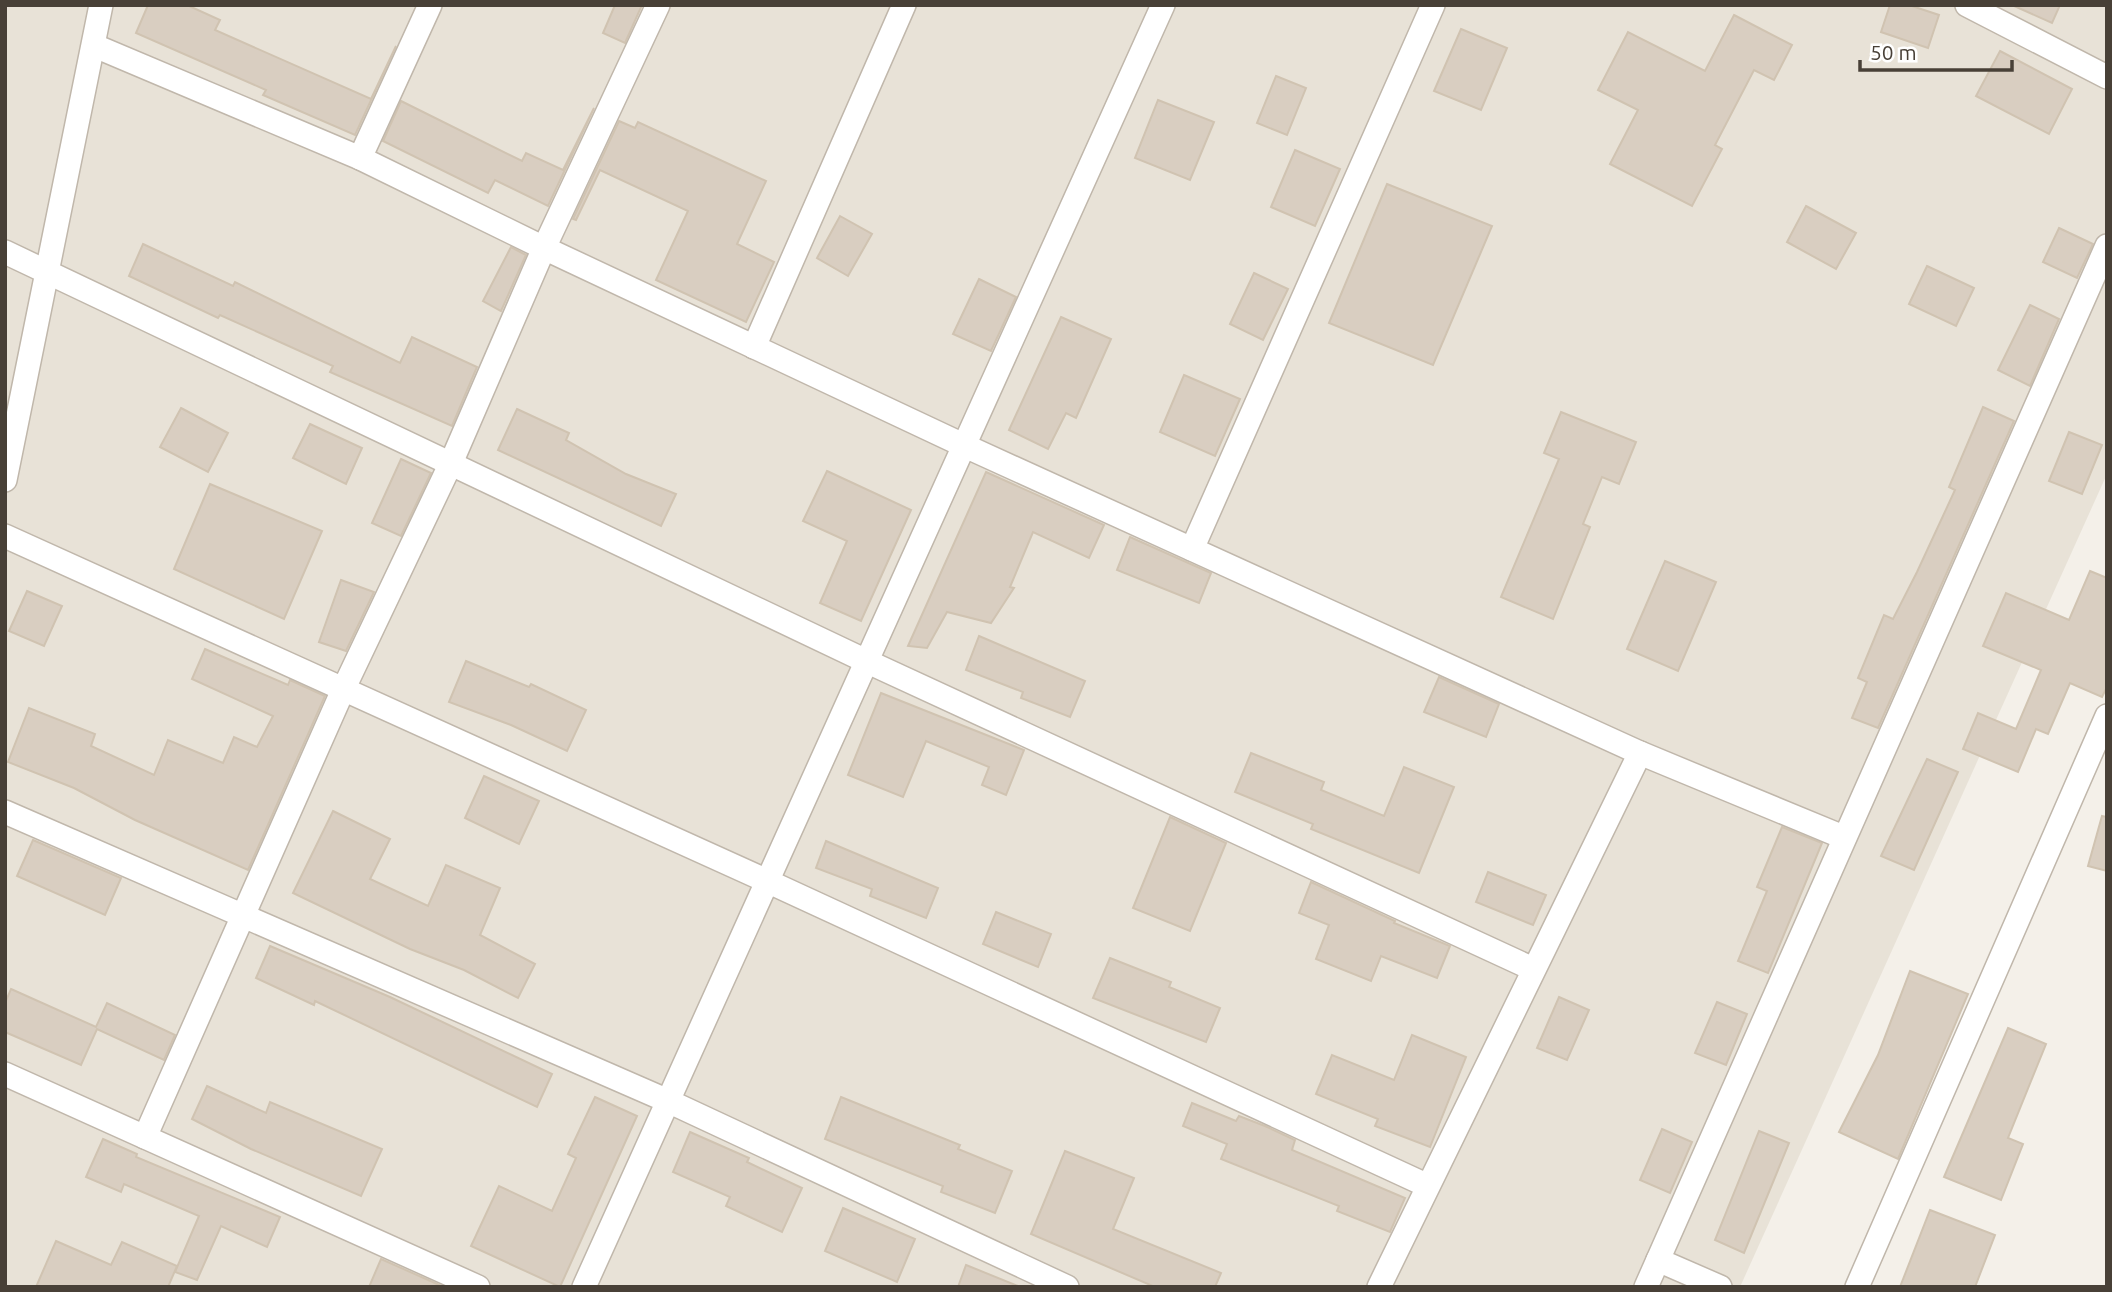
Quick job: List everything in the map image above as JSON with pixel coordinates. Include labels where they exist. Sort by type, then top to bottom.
[{"type":"street","points":[[5,480],[102,5]]},
{"type":"street","points":[[360,158],[430,5]]},
{"type":"street","points":[[145,1137],[343,690],[451,463],[544,248],[657,5]]},
{"type":"street","points":[[754,347],[904,5]]},
{"type":"street","points":[[584,1287],[1163,5]]},
{"type":"street","points":[[1192,549],[1433,5]]},
{"type":"street","points":[[1967,5],[2107,77]]},
{"type":"street","points":[[95,46],[360,158],[544,248],[963,445],[1640,753],[1843,837]]},
{"type":"street","points":[[1646,1287],[2107,246]]},
{"type":"street","points":[[5,252],[866,661],[1533,969]]},
{"type":"street","points":[[5,536],[767,881],[1426,1185]]},
{"type":"street","points":[[1857,1287],[2107,716]]},
{"type":"street","points":[[1379,1287],[1426,1185],[1640,753]]},
{"type":"street","points":[[5,812],[668,1101],[1067,1287]]},
{"type":"street","points":[[5,1074],[478,1287]]},
{"type":"street","points":[[1658,1260],[1720,1287]]},
{"type":"shaded area","points":[[5,5],[2107,5],[2107,474],[1740,1287],[5,1287]]},
{"type":"building","points":[[148,5],[187,5],[220,20],[215,30],[371,99],[396,46],[355,135],[263,95],[266,90],[136,33]]},
{"type":"building","points":[[615,5],[642,5],[625,43],[603,33]]},
{"type":"building","points":[[1890,5],[1909,5],[1939,15],[1928,48],[1881,32]]},
{"type":"building","points":[[2012,5],[2060,5],[2052,23]]},
{"type":"building","points":[[1734,15],[1792,45],[1774,80],[1754,70],[1715,145],[1722,149],[1692,206],[1610,164],[1638,110],[1598,90],[1628,32],[1705,71]]},
{"type":"building","points":[[1461,29],[1507,48],[1481,110],[1434,91]]},
{"type":"building","points":[[2000,51],[2072,89],[2049,134],[1976,96]]},
{"type":"building","points":[[1276,76],[1306,88],[1287,135],[1257,123]]},
{"type":"building","points":[[1158,100],[1214,122],[1190,180],[1135,158]]},
{"type":"building","points":[[401,101],[522,161],[526,153],[563,170],[594,108],[548,206],[495,180],[488,193],[383,141]]},
{"type":"building","points":[[619,121],[635,128],[638,122],[766,181],[737,244],[774,262],[746,322],[656,280],[688,211],[600,170],[576,220],[573,219]]},
{"type":"building","points":[[1295,150],[1340,169],[1315,226],[1271,207]]},
{"type":"building","points":[[1387,184],[1492,226],[1433,365],[1329,323]]},
{"type":"building","points":[[1806,206],[1856,233],[1836,269],[1787,242]]},
{"type":"building","points":[[840,216],[872,234],[848,276],[817,258]]},
{"type":"building","points":[[2059,228],[2093,244],[2077,278],[2043,262]]},
{"type":"building","points":[[143,244],[233,286],[235,282],[400,363],[412,337],[477,367],[452,426],[330,372],[333,366],[220,315],[218,318],[129,276]]},
{"type":"building","points":[[511,247],[526,255],[501,311],[483,301]]},
{"type":"building","points":[[1927,266],[1974,288],[1956,326],[1909,304]]},
{"type":"building","points":[[1254,273],[1288,289],[1263,340],[1230,324]]},
{"type":"building","points":[[979,279],[1016,297],[991,351],[953,334]]},
{"type":"building","points":[[2030,305],[2059,319],[2030,386],[1998,370]]},
{"type":"building","points":[[1061,317],[1111,339],[1076,418],[1066,413],[1048,449],[1009,430]]},
{"type":"building","points":[[1184,375],[1240,399],[1215,456],[1160,432]]},
{"type":"building","points":[[1983,407],[2014,421],[1878,728],[1852,718],[1867,682],[1858,678],[1884,615],[1893,619],[1955,490],[1949,487]]},
{"type":"building","points":[[181,408],[228,433],[208,472],[160,447]]},
{"type":"building","points":[[517,409],[569,433],[566,440],[626,474],[676,494],[661,526],[498,450]]},
{"type":"building","points":[[1561,412],[1636,442],[1619,484],[1602,477],[1583,524],[1590,527],[1553,619],[1501,597],[1559,459],[1544,453]]},
{"type":"building","points":[[310,424],[362,448],[346,484],[293,458]]},
{"type":"building","points":[[2069,432],[2102,445],[2082,494],[2049,481]]},
{"type":"building","points":[[401,459],[431,473],[401,536],[372,523]]},
{"type":"building","points":[[827,471],[911,510],[861,621],[820,603],[847,541],[803,521]]},
{"type":"building","points":[[986,472],[1104,525],[1089,558],[1033,532],[1010,587],[1014,588],[991,623],[947,612],[927,648],[908,646]]},
{"type":"building","points":[[210,484],[322,531],[284,619],[174,569]]},
{"type":"building","points":[[1130,537],[1211,573],[1199,603],[1117,570]]},
{"type":"building","points":[[1665,561],[1716,582],[1678,671],[1627,649]]},
{"type":"building","points":[[2090,571],[2107,578],[2107,687],[2102,697],[2070,683],[2048,734],[2036,729],[2018,772],[1963,749],[1978,713],[2016,729],[2041,670],[1983,646],[2006,593],[2069,620]]},
{"type":"building","points":[[341,580],[374,592],[346,651],[319,642]]},
{"type":"building","points":[[27,591],[62,606],[44,646],[9,631]]},
{"type":"building","points":[[979,636],[1085,681],[1070,717],[1021,698],[1023,692],[966,670]]},
{"type":"building","points":[[205,649],[288,685],[290,680],[325,696],[248,870],[135,820],[74,788],[8,762],[29,708],[95,734],[91,746],[154,775],[168,740],[223,763],[234,737],[257,747],[273,716],[192,679]]},
{"type":"building","points":[[466,661],[529,687],[531,684],[586,710],[567,751],[511,725],[449,702]]},
{"type":"building","points":[[1439,677],[1499,704],[1486,737],[1424,712]]},
{"type":"building","points":[[881,693],[1024,750],[1006,795],[982,785],[989,767],[926,741],[903,797],[848,775]]},
{"type":"building","points":[[1251,753],[1324,782],[1321,790],[1384,816],[1404,767],[1454,787],[1419,873],[1311,829],[1313,824],[1235,792]]},
{"type":"building","points":[[1927,759],[1958,772],[1914,870],[1881,856]]},
{"type":"building","points":[[484,776],[539,801],[519,844],[465,818]]},
{"type":"building","points":[[333,811],[390,839],[370,879],[428,906],[446,865],[500,888],[480,935],[535,964],[518,998],[464,970],[410,949],[293,893]]},
{"type":"building","points":[[2102,816],[2107,817],[2107,871],[2088,866]]},
{"type":"building","points":[[1170,817],[1226,843],[1190,931],[1133,908]]},
{"type":"building","points":[[1782,827],[1822,843],[1768,973],[1738,961],[1767,891],[1757,887]]},
{"type":"building","points":[[33,840],[121,878],[105,915],[17,876]]},
{"type":"building","points":[[826,841],[938,888],[926,918],[870,896],[872,889],[816,868]]},
{"type":"building","points":[[1488,872],[1546,895],[1533,925],[1476,902]]},
{"type":"building","points":[[1311,882],[1395,921],[1394,923],[1450,946],[1437,978],[1381,956],[1371,981],[1316,959],[1329,925],[1299,913]]},
{"type":"building","points":[[996,912],[1051,934],[1038,967],[983,944]]},
{"type":"building","points":[[270,946],[390,997],[552,1074],[537,1107],[315,1001],[314,1005],[256,978]]},
{"type":"building","points":[[1110,958],[1171,982],[1169,987],[1220,1008],[1206,1042],[1093,998]]},
{"type":"building","points":[[1910,971],[1968,994],[1898,1159],[1839,1132],[1878,1055]]},
{"type":"building","points":[[11,989],[96,1027],[107,1003],[175,1035],[164,1060],[97,1029],[81,1065],[5,1032],[5,1003]]},
{"type":"building","points":[[1559,997],[1589,1010],[1567,1060],[1537,1048]]},
{"type":"building","points":[[1717,1002],[1747,1014],[1726,1065],[1695,1053]]},
{"type":"building","points":[[2008,1028],[2046,1044],[2008,1138],[2023,1144],[2001,1200],[1944,1177]]},
{"type":"building","points":[[1412,1035],[1466,1057],[1430,1147],[1375,1126],[1378,1119],[1316,1094],[1332,1055],[1394,1080]]},
{"type":"building","points":[[207,1086],[266,1113],[270,1102],[382,1149],[361,1196],[251,1149],[192,1119]]},
{"type":"building","points":[[595,1097],[637,1116],[560,1287],[471,1246],[499,1186],[552,1211],[576,1158],[568,1154]]},
{"type":"building","points":[[841,1097],[960,1145],[958,1149],[1012,1171],[995,1213],[941,1192],[943,1186],[825,1139]]},
{"type":"building","points":[[1192,1103],[1236,1121],[1239,1116],[1265,1126],[1295,1140],[1292,1150],[1405,1198],[1390,1232],[1337,1211],[1339,1206],[1221,1159],[1227,1144],[1183,1126]]},
{"type":"building","points":[[1662,1129],[1692,1142],[1670,1193],[1640,1180]]},
{"type":"building","points":[[1759,1131],[1789,1143],[1744,1253],[1715,1240]]},
{"type":"building","points":[[690,1132],[749,1158],[747,1162],[802,1188],[782,1232],[726,1206],[730,1197],[673,1172]]},
{"type":"building","points":[[103,1139],[137,1154],[136,1157],[280,1217],[267,1247],[221,1226],[197,1280],[175,1272],[199,1216],[124,1184],[121,1192],[86,1177]]},
{"type":"building","points":[[1065,1151],[1134,1178],[1113,1229],[1221,1273],[1215,1287],[1155,1287],[1031,1234]]},
{"type":"building","points":[[843,1208],[915,1239],[897,1282],[825,1251]]},
{"type":"building","points":[[1930,1210],[1995,1235],[1975,1287],[1900,1287]]},
{"type":"building","points":[[56,1241],[111,1265],[122,1242],[177,1266],[168,1287],[36,1287]]},
{"type":"building","points":[[381,1259],[435,1283],[443,1287],[369,1287]]},
{"type":"building","points":[[966,1265],[1018,1286],[958,1287]]}]
